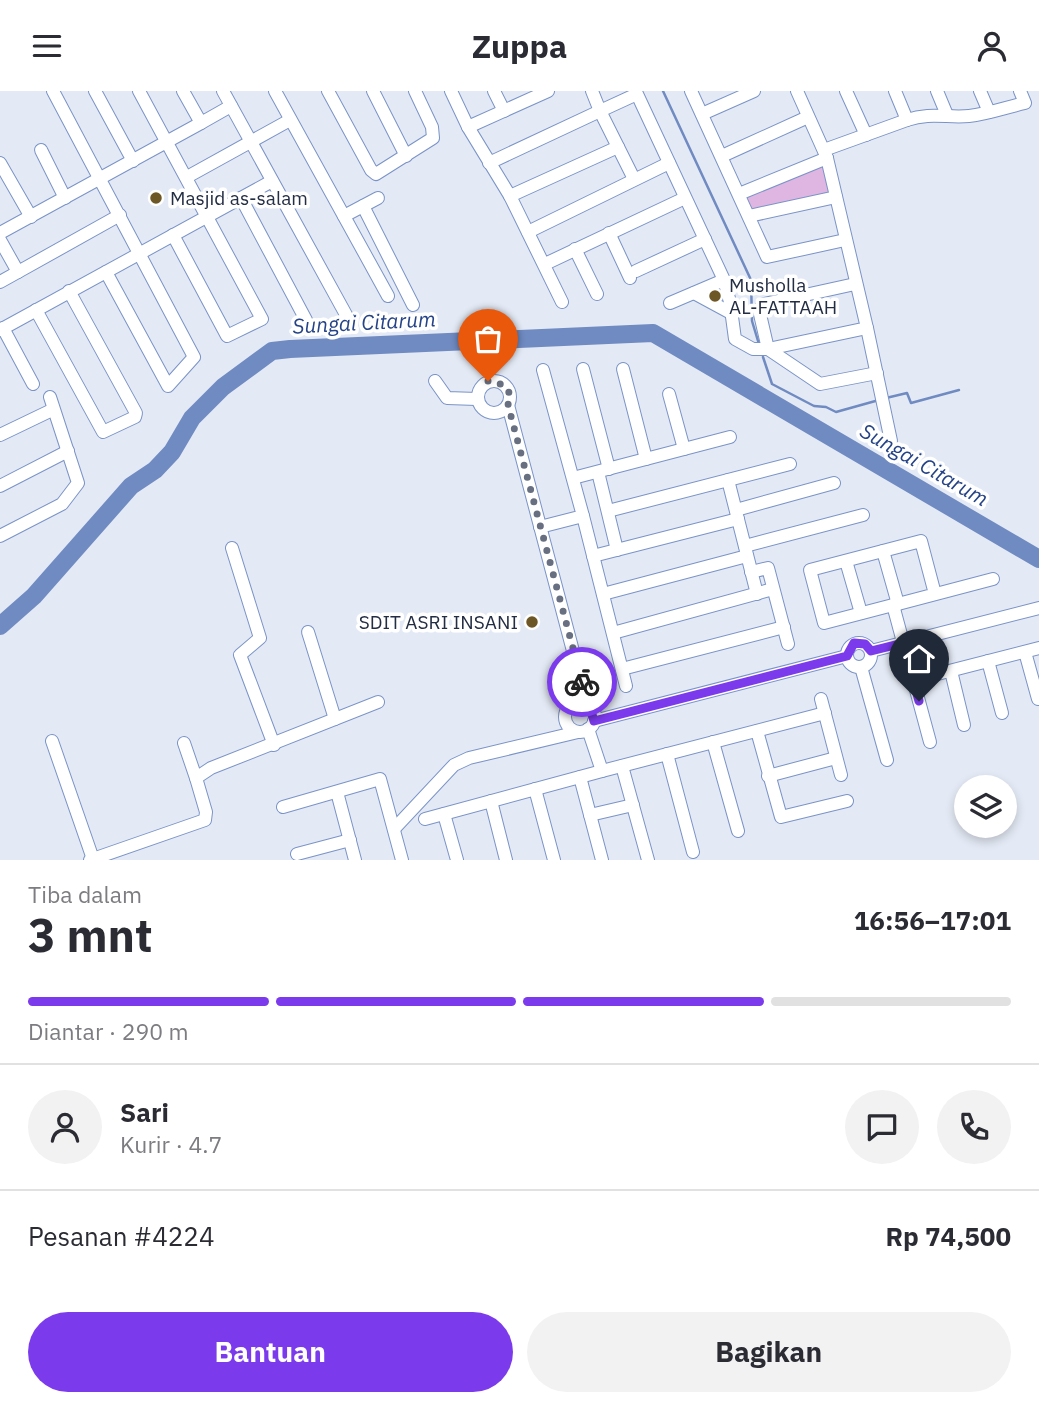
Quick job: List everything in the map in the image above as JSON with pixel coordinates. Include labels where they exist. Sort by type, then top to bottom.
[{"type":"street","points":[[53,91],[141,252],[194,357],[168,386],[106,272]]},
{"type":"street","points":[[95,91],[133,161]]},
{"type":"street","points":[[139,91],[209,215],[262,319],[227,336],[173,235]]},
{"type":"street","points":[[183,91],[201,123]]},
{"type":"street","points":[[223,91],[350,322]]},
{"type":"street","points":[[275,91],[388,296]]},
{"type":"street","points":[[328,91],[371,170],[376,174],[406,156],[435,133],[415,91]]},
{"type":"street","points":[[373,91],[406,156]]},
{"type":"street","points":[[451,91],[468,127],[510,195],[562,302]]},
{"type":"street","points":[[495,91],[503,111]]},
{"type":"street","points":[[592,91],[634,179]]},
{"type":"street","points":[[691,91],[767,257],[845,240]]},
{"type":"street","points":[[702,114],[754,91]]},
{"type":"street","points":[[797,91],[825,154],[891,441]]},
{"type":"street","points":[[846,91],[866,135]]},
{"type":"street","points":[[895,91],[907,120]]},
{"type":"street","points":[[937,91],[947,115]]},
{"type":"street","points":[[980,91],[989,112]]},
{"type":"street","points":[[468,127],[541,93]]},
{"type":"street","points":[[489,163],[640,93],[669,163],[724,280],[735,339],[753,349],[768,349],[867,328]]},
{"type":"street","points":[[739,194],[866,135],[924,114],[969,116],[1028,98]]},
{"type":"street","points":[[0,233],[231,106]]},
{"type":"street","points":[[722,156],[808,117]]},
{"type":"street","points":[[187,177],[290,120]]},
{"type":"street","points":[[510,195],[618,147]]},
{"type":"street","points":[[41,150],[65,198]]},
{"type":"street","points":[[0,163],[31,217]]},
{"type":"street","points":[[528,232],[669,163]]},
{"type":"street","points":[[33,384],[2,329],[272,181]]},
{"type":"street","points":[[750,216],[836,197]]},
{"type":"street","points":[[242,198],[306,320]]},
{"type":"street","points":[[344,216],[377,198]]},
{"type":"street","points":[[545,264],[685,198]]},
{"type":"street","points":[[363,206],[413,305]]},
{"type":"street","points":[[0,282],[120,215]]},
{"type":"street","points":[[609,233],[633,274],[705,239]]},
{"type":"street","points":[[0,240],[18,272]]},
{"type":"street","points":[[575,249],[597,294]]},
{"type":"street","points":[[670,303],[724,280]]},
{"type":"street","points":[[855,284],[764,304],[760,314],[768,349],[820,384],[877,373]]},
{"type":"street","points":[[36,310],[103,432],[135,417],[136,412],[69,292]]},
{"type":"street","points":[[694,293],[731,313]]},
{"type":"street","points":[[583,369],[617,549]]},
{"type":"street","points":[[623,369],[646,459]]},
{"type":"street","points":[[543,370],[626,686]]},
{"type":"street","points":[[435,381],[447,398],[477,399]]},
{"type":"street","points":[[508,405],[501,412],[491,413],[482,408],[477,399],[480,388],[494,381],[508,389],[508,405],[540,527],[587,704],[593,711],[587,727],[602,771]]},
{"type":"street","points":[[669,394],[684,449]]},
{"type":"street","points":[[0,435],[51,404],[79,480],[66,500],[0,536]]},
{"type":"street","points":[[573,478],[730,437]]},
{"type":"street","points":[[0,486],[68,451]]},
{"type":"street","points":[[608,511],[790,464]]},
{"type":"street","points":[[729,480],[757,594]]},
{"type":"street","points":[[593,556],[834,483]]},
{"type":"street","points":[[603,594],[863,515]]},
{"type":"street","points":[[540,527],[583,516]]},
{"type":"street","points":[[935,594],[921,541],[810,570],[824,623],[993,579]]},
{"type":"street","points":[[232,548],[260,638],[240,655],[274,745]]},
{"type":"street","points":[[883,551],[903,643],[930,742]]},
{"type":"street","points":[[846,561],[861,613]]},
{"type":"street","points":[[751,572],[768,568],[788,644]]},
{"type":"street","points":[[613,633],[774,589]]},
{"type":"street","points":[[871,651],[1039,608]]},
{"type":"street","points":[[622,669],[784,627]]},
{"type":"street","points":[[308,632],[335,719]]},
{"type":"street","points":[[858,643],[865,644],[871,651],[870,661],[862,667],[852,665],[847,656],[850,646],[858,643]]},
{"type":"street","points":[[914,680],[1039,648]]},
{"type":"street","points":[[1025,652],[1038,699]]},
{"type":"street","points":[[394,829],[454,765],[469,758],[847,656]]},
{"type":"street","points":[[988,661],[1002,713]]},
{"type":"street","points":[[862,667],[887,760]]},
{"type":"street","points":[[950,671],[964,725]]},
{"type":"street","points":[[546,739],[564,718],[566,709],[574,703],[580,676]]},
{"type":"street","points":[[821,698],[841,775]]},
{"type":"street","points":[[196,778],[211,768],[378,702]]},
{"type":"street","points":[[574,703],[587,704]]},
{"type":"street","points":[[425,819],[825,713]]},
{"type":"street","points":[[564,718],[569,727],[587,727]]},
{"type":"street","points":[[757,731],[781,817],[847,801]]},
{"type":"street","points":[[52,741],[91,859],[113,856],[205,820],[206,811],[184,743]]},
{"type":"street","points":[[713,742],[738,831]]},
{"type":"street","points":[[667,754],[693,852]]},
{"type":"street","points":[[768,776],[836,758]]},
{"type":"street","points":[[622,766],[648,860]]},
{"type":"street","points":[[580,777],[602,860]]},
{"type":"street","points":[[283,807],[380,779],[402,860]]},
{"type":"street","points":[[535,789],[554,860]]},
{"type":"street","points":[[337,792],[355,860]]},
{"type":"street","points":[[491,801],[506,860]]},
{"type":"street","points":[[590,815],[633,805]]},
{"type":"street","points":[[444,814],[457,860]]},
{"type":"street","points":[[297,854],[349,839]]},
{"type":"shaded area","points":[[827,158],[836,197],[749,216],[739,194]]},
{"type":"waterway","points":[[663,91],[751,280],[752,321],[758,341]]},
{"type":"waterway","name":"Sungai Citarum","points":[[0,626],[34,596],[131,486],[155,470],[172,452],[192,418],[223,387],[272,351],[290,349],[653,333],[1039,559]]},
{"type":"waterway","points":[[763,357],[772,384],[814,406],[826,407],[836,412],[879,400]]},
{"type":"waterway","points":[[886,398],[907,393],[911,403],[959,390]]},
{"type":"waterway","points":[[890,445],[891,472]]},
{"type":"way so far","points":[[488,381],[499,382],[510,394],[508,405],[582,682]]},
{"type":"place","name":"Masjid as-salam","points":[[156,198]]},
{"type":"place","name":"Musholla AL-FATTAAH","points":[[715,296]]},
{"type":"place","name":"SDIT ASRI INSANI","points":[[532,622]]},
{"type":"route","points":[[582,682],[587,704],[595,716],[594,721],[847,656],[847,651],[854,643],[865,644],[871,651],[903,643],[919,701]]}]
